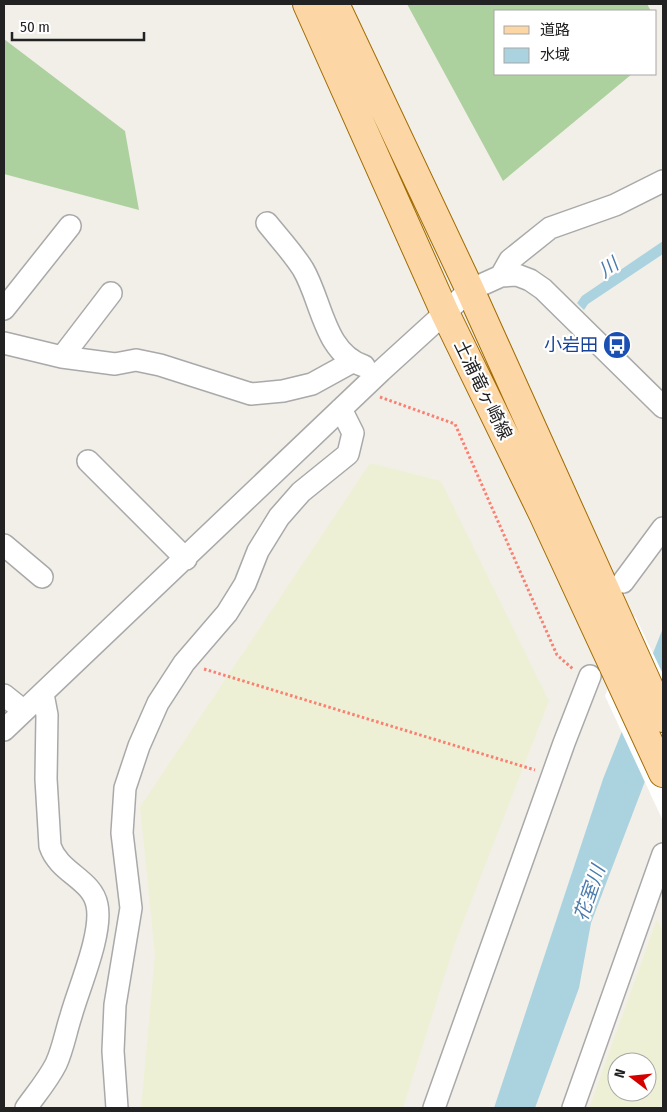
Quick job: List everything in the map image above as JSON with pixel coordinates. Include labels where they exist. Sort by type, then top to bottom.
[{"type":"main road","name":"土浦竜ヶ崎線","points":[[307,4],[446,313],[663,773]]},
{"type":"main road","name":"土浦竜ヶ崎線","points":[[334,4],[470,290],[663,718]]},
{"type":"street","points":[[501,276],[510,260],[550,228],[615,205],[663,181]]},
{"type":"street","points":[[267,224],[303,269],[337,347],[352,362],[381,371]]},
{"type":"street","points":[[4,309],[70,226]]},
{"type":"street","points":[[4,730],[186,559],[381,371],[470,290],[501,276],[517,275],[530,280],[543,288],[663,407]]},
{"type":"street","points":[[62,357],[111,293]]},
{"type":"street","points":[[8,349],[115,364],[136,360],[251,394],[283,391],[312,384],[352,362]]},
{"type":"street","points":[[117,1108],[113,1051],[115,1005],[131,908],[122,833],[125,788],[139,746],[158,703],[184,663],[227,612],[244,584],[258,551],[279,517],[301,492],[348,454],[353,433],[341,409]]},
{"type":"street","points":[[88,461],[186,559]]},
{"type":"street","points":[[623,582],[663,528]]},
{"type":"street","points":[[4,545],[42,577]]},
{"type":"street","points":[[434,1108],[554,776],[564,743],[589,679]]},
{"type":"street","points":[[26,1108],[56,1063],[90,956],[96,927],[97,905],[90,888],[62,866],[54,856],[50,846],[46,779],[47,715],[43,694]]},
{"type":"street","points":[[4,695],[24,711]]},
{"type":"street","points":[[574,1108],[663,854]]},
{"type":"path","points":[[362,389],[455,424],[557,655],[589,679]]},
{"type":"path","points":[[184,663],[554,776]]},
{"type":"green space","points":[[407,4],[647,4],[650,10],[494,10],[494,75],[631,75],[503,181]]},
{"type":"green space","points":[[4,39],[125,131],[139,210],[4,174]]},
{"type":"green space","points":[[370,463],[441,481],[549,701],[455,943],[403,1108],[141,1108],[155,955],[140,807]]},
{"type":"green space","points":[[657,919],[663,932],[663,1108],[589,1108],[607,1058],[607,1102],[657,1102],[657,1052],[609,1052]]},
{"type":"water","name":"川","points":[[663,241],[663,254],[588,304],[584,310],[577,303],[582,296]]},
{"type":"water","name":"花室川","points":[[663,628],[663,734],[591,923],[579,988],[535,1108],[494,1108],[603,779]]},
{"type":"pier","points":[[635,616],[663,674],[663,821],[605,696]]},
{"type":"place","name":"小岩田","points":[[617,345]]}]
